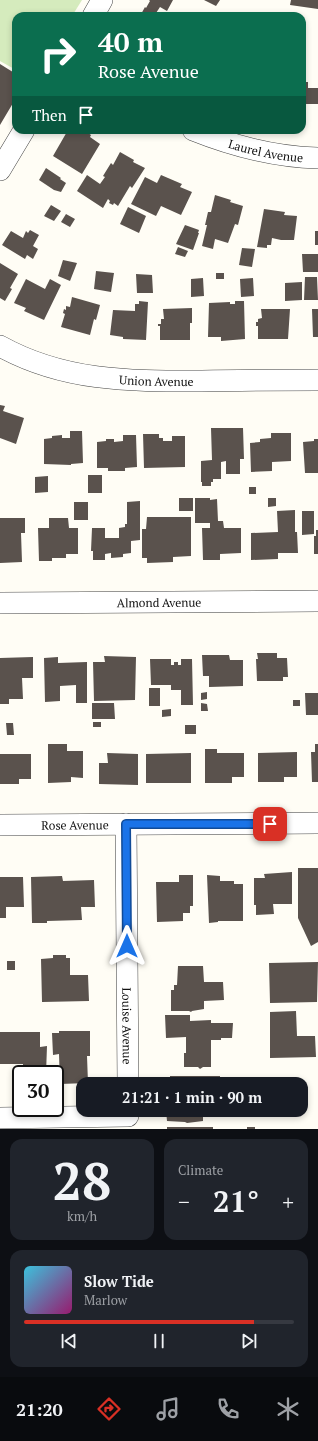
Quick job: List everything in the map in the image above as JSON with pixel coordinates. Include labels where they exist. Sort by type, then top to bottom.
[{"type":"street","points":[[95,12],[102,0]]},
{"type":"street","points":[[0,170],[22,134]]},
{"type":"street","name":"Laurel Avenue","points":[[203,134],[245,148],[280,155],[318,158]]},
{"type":"street","name":"Union Avenue","points":[[0,346],[34,361],[67,371],[108,379],[146,381],[318,380]]},
{"type":"street","name":"Almond Avenue","points":[[0,603],[318,601]]},
{"type":"street","name":"Rose Avenue","points":[[0,825],[318,823]]},
{"type":"street","name":"Louise Avenue","points":[[126,824],[128,1077]]},
{"type":"street","points":[[0,1118],[128,1118]]},
{"type":"green space","points":[[0,0],[82,0],[74,12],[12,12],[12,68],[0,61]]},
{"type":"building","points":[[149,0],[173,0],[167,11],[160,7],[157,12],[142,12],[150,1]]},
{"type":"building","points":[[204,0],[220,0],[216,6]]},
{"type":"building","points":[[291,0],[318,0],[318,9],[290,5]]},
{"type":"building","points":[[0,64],[12,72],[12,105],[0,125]]},
{"type":"building","points":[[306,82],[308,82],[308,88],[318,88],[318,104],[306,104]]},
{"type":"building","points":[[66,134],[90,134],[91,135],[90,137],[100,144],[82,174],[53,156]]},
{"type":"building","points":[[120,152],[134,160],[133,162],[145,168],[132,188],[130,186],[118,206],[114,203],[113,205],[109,203],[110,201],[108,199],[103,208],[77,191],[87,175],[100,184],[111,163],[113,165]]},
{"type":"building","points":[[46,168],[66,183],[61,192],[54,190],[39,180]]},
{"type":"building","points":[[161,175],[182,184],[180,187],[192,192],[181,215],[161,206],[156,216],[131,204],[145,177],[157,183]]},
{"type":"building","points":[[215,195],[243,206],[238,225],[235,224],[228,243],[215,239],[213,249],[202,246],[207,225],[205,225],[208,212],[211,212]]},
{"type":"building","points":[[51,205],[61,211],[54,221],[44,216]]},
{"type":"building","points":[[128,207],[146,216],[139,233],[120,224]]},
{"type":"building","points":[[264,209],[285,212],[284,215],[297,216],[294,240],[272,238],[271,245],[267,245],[267,248],[257,247]]},
{"type":"building","points":[[66,214],[75,219],[70,227],[61,222]]},
{"type":"building","points":[[185,225],[199,230],[193,250],[176,244]]},
{"type":"building","points":[[30,230],[39,235],[33,246],[38,249],[33,259],[27,255],[25,259],[2,245],[11,231],[23,238],[26,231],[28,233]]},
{"type":"building","points":[[315,231],[318,231],[318,245],[315,245]]},
{"type":"building","points":[[178,247],[188,251],[185,257],[175,254]]},
{"type":"building","points":[[242,248],[255,249],[252,267],[239,265]]},
{"type":"building","points":[[302,254],[318,254],[318,272],[303,272]]},
{"type":"building","points":[[63,260],[77,263],[70,281],[58,276]]},
{"type":"building","points":[[0,263],[18,274],[5,301],[0,298]]},
{"type":"building","points":[[96,271],[114,273],[111,292],[94,289]]},
{"type":"building","points":[[216,273],[224,273],[224,279],[216,279]]},
{"type":"building","points":[[136,274],[152,275],[153,293],[137,293]]},
{"type":"building","points":[[305,277],[317,277],[318,300],[304,300]]},
{"type":"building","points":[[203,278],[204,296],[191,297],[191,279]]},
{"type":"building","points":[[253,278],[254,296],[241,297],[240,279]]},
{"type":"building","points":[[26,279],[45,289],[50,279],[61,285],[44,320],[24,311],[26,308],[14,303]]},
{"type":"building","points":[[302,282],[302,300],[285,301],[285,283]]},
{"type":"building","points":[[72,297],[100,305],[96,320],[94,319],[90,335],[61,327],[65,314],[63,313],[64,309],[66,310],[66,306],[70,307]]},
{"type":"building","points":[[139,301],[148,302],[146,340],[123,339],[123,337],[110,335],[113,310],[135,311],[135,304],[139,304]]},
{"type":"building","points":[[235,301],[244,301],[245,339],[221,341],[221,337],[208,337],[209,303],[230,302],[230,304],[235,304]]},
{"type":"building","points":[[192,308],[190,340],[160,340],[160,326],[158,326],[158,324],[161,324],[161,319],[164,319],[163,309]]},
{"type":"building","points":[[261,309],[290,309],[288,339],[258,339],[258,326],[256,326],[256,322],[258,322],[258,319],[262,318]]},
{"type":"building","points":[[312,309],[318,309],[318,337],[313,337]]},
{"type":"building","points":[[0,405],[5,406],[3,411],[24,418],[16,444],[0,438]]},
{"type":"building","points":[[211,428],[243,428],[244,459],[240,459],[240,474],[226,474],[226,461],[221,462],[221,479],[213,479],[211,486],[202,486],[201,461],[212,460]]},
{"type":"building","points":[[70,431],[82,431],[83,463],[71,465],[44,464],[44,439],[62,435],[62,438],[70,438]]},
{"type":"building","points":[[271,433],[291,433],[291,461],[272,462],[272,471],[251,472],[250,443],[260,442],[260,439],[271,438]]},
{"type":"building","points":[[143,434],[159,434],[159,438],[163,438],[163,441],[172,441],[172,436],[185,436],[185,467],[144,468]]},
{"type":"building","points":[[123,435],[136,435],[137,467],[125,468],[125,471],[108,471],[108,468],[97,468],[97,442],[106,441],[106,439],[114,439],[114,442],[123,441]]},
{"type":"building","points":[[314,439],[318,439],[318,473],[305,473],[303,442],[314,441]]},
{"type":"building","points":[[88,475],[102,475],[102,493],[88,493]]},
{"type":"building","points":[[48,476],[48,492],[35,493],[35,477]]},
{"type":"building","points":[[249,487],[256,487],[256,494],[249,494]]},
{"type":"building","points":[[179,498],[193,498],[193,511],[179,511]]},
{"type":"building","points":[[195,498],[210,498],[210,500],[217,499],[218,521],[223,521],[224,528],[241,528],[241,553],[220,554],[220,560],[203,560],[202,528],[210,528],[210,523],[195,523]]},
{"type":"building","points":[[268,498],[276,498],[276,506],[268,507]]},
{"type":"building","points":[[140,501],[140,540],[131,541],[131,553],[123,554],[123,557],[111,558],[111,553],[105,554],[105,560],[93,560],[93,551],[91,551],[92,528],[105,528],[105,538],[119,538],[119,528],[125,527],[125,524],[127,524],[127,502]]},
{"type":"building","points":[[74,502],[88,502],[88,520],[74,520]]},
{"type":"building","points":[[295,510],[295,532],[297,532],[298,553],[278,553],[278,559],[251,560],[251,533],[278,532],[277,511]]},
{"type":"building","points":[[302,511],[314,511],[314,534],[302,535]]},
{"type":"building","points":[[147,517],[191,517],[191,556],[173,557],[173,562],[147,563],[147,558],[142,558],[142,529],[146,529]]},
{"type":"building","points":[[0,518],[25,518],[25,533],[21,533],[22,562],[0,563]]},
{"type":"building","points":[[49,518],[68,518],[69,528],[78,528],[78,554],[66,554],[66,558],[52,558],[52,561],[39,561],[38,528],[49,528]]},
{"type":"building","points":[[316,530],[318,530],[318,554],[314,554],[314,536],[316,536]]},
{"type":"building","points":[[257,653],[277,653],[277,658],[287,658],[288,677],[283,677],[283,681],[257,681]]},
{"type":"building","points":[[202,655],[229,655],[230,660],[243,660],[243,686],[209,687],[209,676],[203,676]]},
{"type":"building","points":[[104,656],[136,657],[135,700],[94,701],[93,662],[105,662]]},
{"type":"building","points":[[33,657],[33,678],[22,678],[23,699],[9,699],[9,704],[0,704],[0,658]]},
{"type":"building","points":[[58,657],[58,663],[87,662],[87,703],[76,703],[76,685],[60,686],[60,701],[45,702],[44,658]]},
{"type":"building","points":[[150,659],[171,659],[171,665],[174,665],[174,662],[178,662],[178,665],[181,665],[181,659],[192,659],[193,705],[181,705],[181,690],[171,690],[171,685],[151,685]]},
{"type":"building","points":[[149,688],[160,688],[160,706],[149,706]]},
{"type":"building","points":[[207,692],[207,699],[201,700],[201,693]]},
{"type":"building","points":[[305,693],[318,693],[318,715],[306,715]]},
{"type":"building","points":[[293,700],[300,700],[300,706],[293,706]]},
{"type":"building","points":[[92,703],[114,703],[115,719],[92,719]]},
{"type":"building","points":[[201,703],[207,704],[208,711],[201,711]]},
{"type":"building","points":[[171,709],[171,716],[162,717],[162,710]]},
{"type":"building","points":[[93,722],[101,722],[101,727],[93,727]]},
{"type":"building","points":[[6,723],[13,723],[14,735],[7,735]]},
{"type":"building","points":[[185,725],[196,725],[196,734],[185,734]]},
{"type":"building","points":[[48,744],[67,744],[67,751],[83,751],[83,778],[71,777],[71,782],[48,783]]},
{"type":"building","points":[[315,744],[318,744],[318,782],[312,782],[311,752],[315,752]]},
{"type":"building","points":[[205,749],[217,749],[217,753],[244,753],[244,777],[232,777],[232,783],[205,783]]},
{"type":"building","points":[[297,752],[297,777],[284,777],[284,782],[258,782],[258,753]]},
{"type":"building","points":[[107,753],[138,754],[138,785],[99,784],[99,763],[108,763]]},
{"type":"building","points":[[191,753],[191,783],[146,783],[146,754]]},
{"type":"building","points":[[0,754],[31,754],[31,779],[19,779],[19,784],[0,784]]},
{"type":"building","points":[[298,868],[318,868],[318,942],[311,946],[298,918]]},
{"type":"building","points":[[292,872],[292,904],[273,904],[274,914],[256,915],[256,905],[254,905],[254,878],[265,878],[264,874]]},
{"type":"building","points":[[179,875],[193,875],[193,906],[190,906],[190,913],[183,913],[183,921],[157,922],[156,882],[179,882]]},
{"type":"building","points":[[207,875],[220,876],[220,881],[234,881],[234,884],[243,884],[243,921],[218,921],[209,923]]},
{"type":"building","points":[[62,876],[63,881],[94,880],[95,907],[81,907],[82,920],[32,923],[31,877]]},
{"type":"building","points":[[0,877],[23,877],[24,907],[6,907],[6,918],[0,918]]},
{"type":"building","points":[[53,955],[66,955],[66,958],[70,958],[70,975],[88,975],[89,1001],[42,1002],[41,959],[53,958]]},
{"type":"building","points":[[7,961],[15,961],[15,970],[7,970]]},
{"type":"building","points":[[318,962],[317,1002],[270,1003],[269,963]]},
{"type":"building","points":[[178,966],[203,966],[204,982],[223,982],[224,1000],[204,1001],[204,1009],[191,1012],[171,1011],[171,990],[174,990],[174,985],[177,985]]},
{"type":"building","points":[[296,1011],[297,1036],[315,1036],[316,1057],[270,1058],[270,1012]]},
{"type":"building","points":[[165,1015],[190,1015],[190,1021],[211,1020],[211,1023],[233,1023],[232,1038],[211,1040],[211,1067],[203,1067],[200,1069],[198,1067],[184,1067],[186,1037],[166,1038]]},
{"type":"building","points":[[59,1031],[90,1031],[90,1056],[87,1056],[88,1077],[76,1077],[76,1083],[64,1084],[64,1065],[59,1065],[59,1054],[53,1055],[52,1033],[59,1033]]},
{"type":"building","points":[[0,1032],[40,1032],[40,1047],[47,1046],[46,1065],[0,1064]]},
{"type":"building","points":[[170,1076],[220,1076],[220,1077]]},
{"type":"building","points":[[167,1117],[203,1117],[203,1121],[187,1123],[167,1121]]},
{"type":"building","points":[[167,1127],[213,1127],[213,1129],[167,1129]]},
{"type":"building","points":[[247,1127],[255,1127],[255,1129],[247,1129]]},
{"type":"route","points":[[127,946],[126,824],[270,824]]}]
